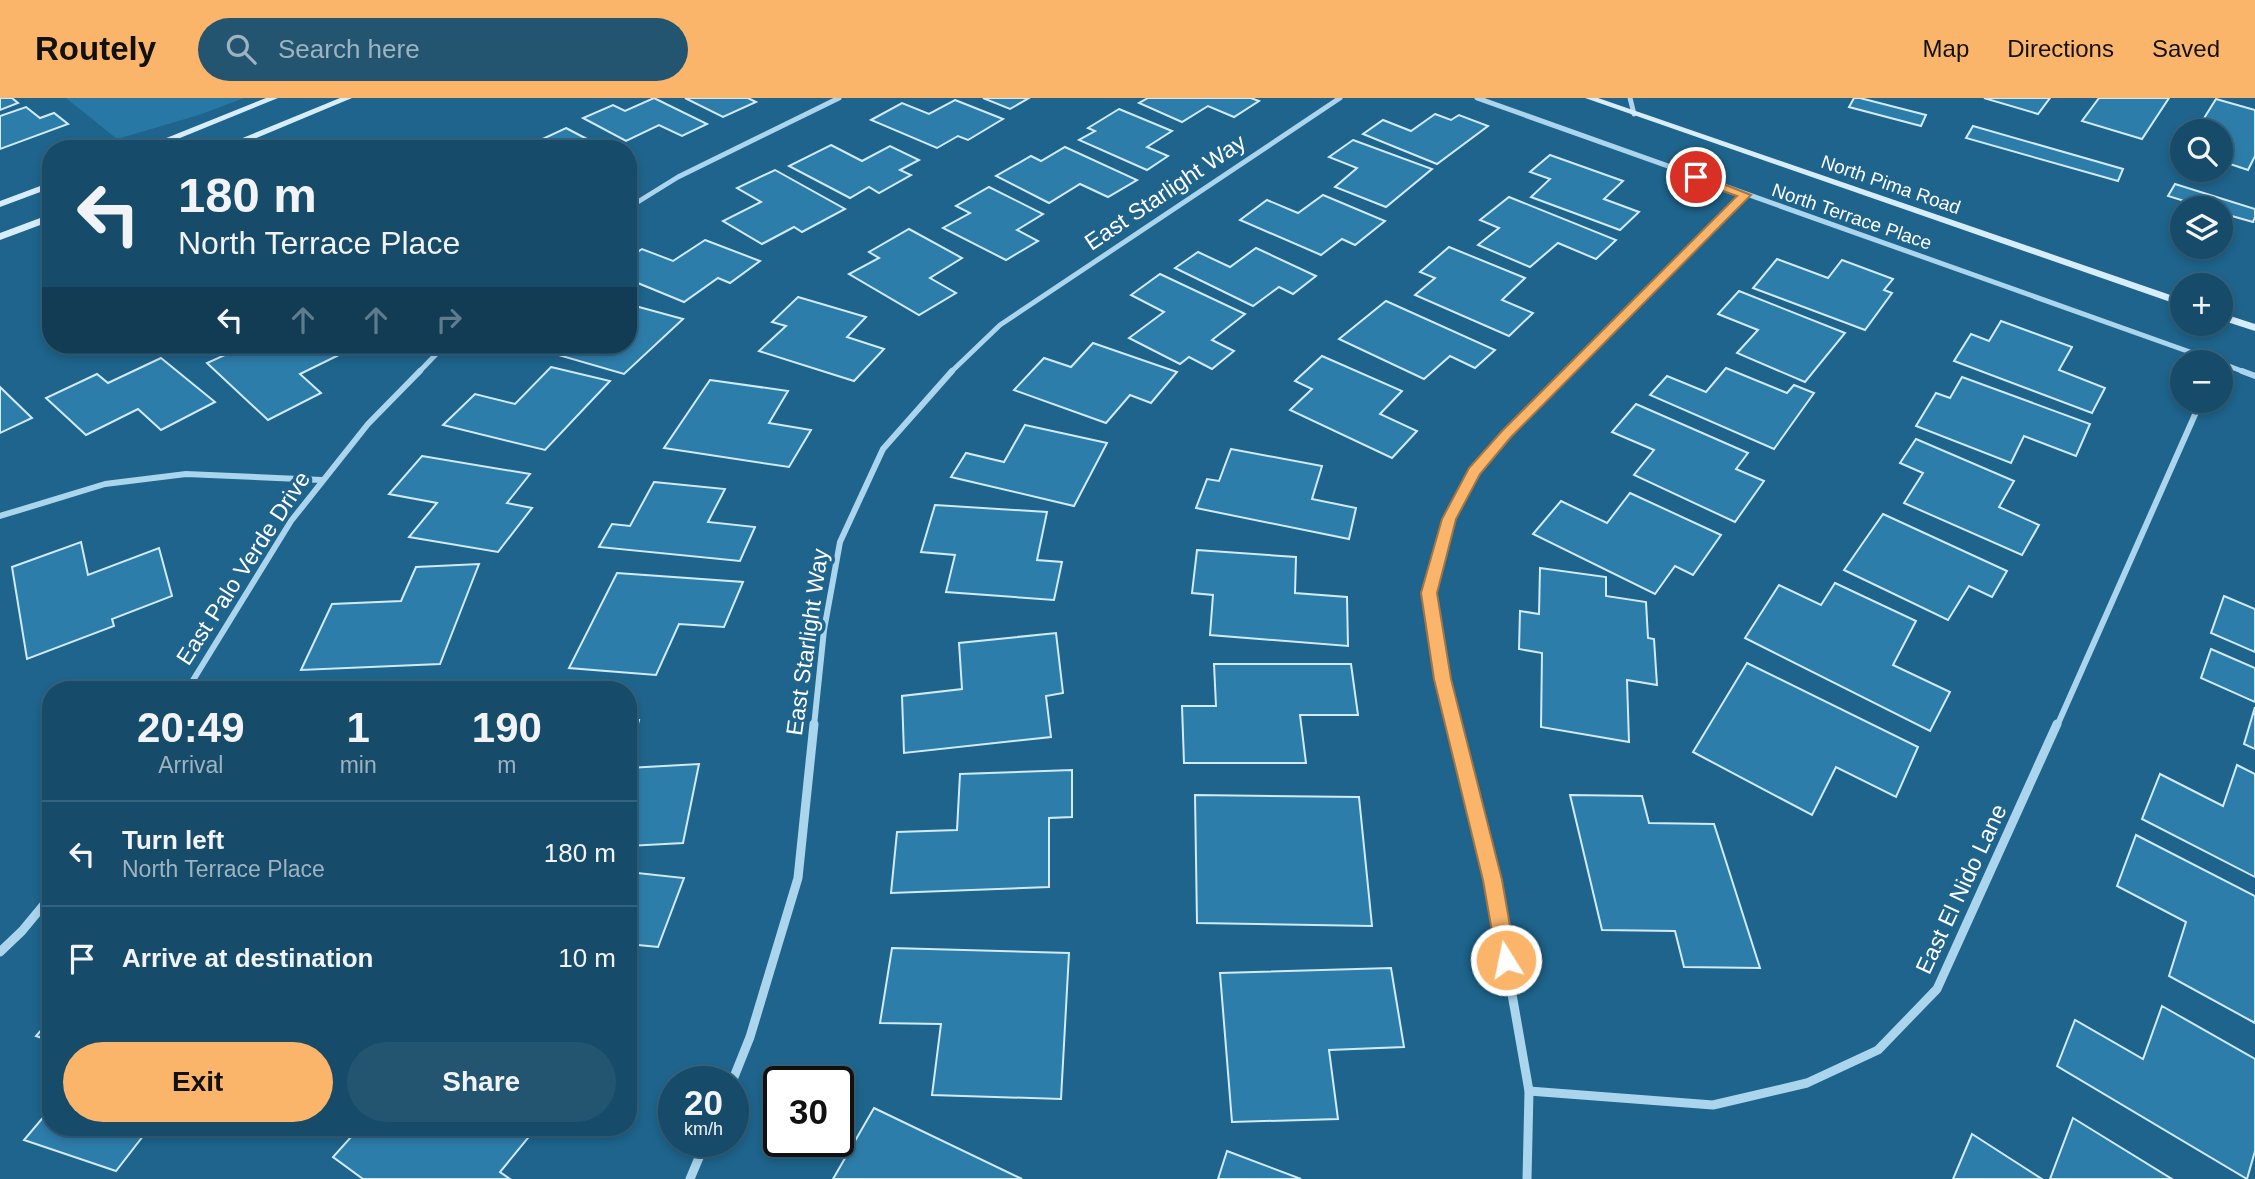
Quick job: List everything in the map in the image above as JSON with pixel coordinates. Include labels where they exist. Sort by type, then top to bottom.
[{"type":"main road","points":[[167,140],[274,98]]},
{"type":"main road","points":[[243,140],[348,98]]},
{"type":"main road","name":"North Pima Road","points":[[1589,98],[2170,299]]},
{"type":"main road","points":[[0,204],[42,188]]},
{"type":"main road","points":[[0,237],[42,221]]},
{"type":"main road","points":[[2233,320],[2255,328]]},
{"type":"street","points":[[637,202],[678,177],[839,98]]},
{"type":"street","name":"East Starlight Way","points":[[738,1066],[750,1037],[799,877],[824,630],[840,542],[883,449],[937,384],[1000,325],[1340,98]]},
{"type":"street","name":"North Terrace Place","points":[[1477,98],[2184,350]]},
{"type":"street","points":[[1630,98],[1634,114]]},
{"type":"street","points":[[1527,1179],[1529,1091],[1492,880],[1442,679],[1429,593],[1449,519],[1474,471],[1506,434],[1745,195]]},
{"type":"street","name":"East Palo Verde Drive","points":[[193,681],[291,522],[322,480],[368,424],[436,354]]},
{"type":"street","name":"North Terrace Place","points":[[2233,368],[2255,376]]},
{"type":"street","name":"East El Nido Lane","points":[[1529,1091],[1713,1105],[1807,1083],[1878,1050],[1937,989],[1982,894],[2195,413]]},
{"type":"street","points":[[0,516],[105,484],[186,474],[322,480]]},
{"type":"street","points":[[0,952],[42,907]]},
{"type":"street","points":[[690,1179],[699,1157]]},
{"type":"shaded area","points":[[66,98],[244,98],[199,115],[117,139]]},
{"type":"building","points":[[0,98],[12,98],[18,103],[0,110]]},
{"type":"building","points":[[654,98],[707,124],[682,136],[659,125],[624,140],[583,118],[613,105],[625,111]]},
{"type":"building","points":[[685,98],[748,98],[756,102],[723,117]]},
{"type":"building","points":[[983,98],[1029,98],[1010,109]]},
{"type":"building","points":[[1148,98],[1251,98],[1259,101],[1234,117],[1208,106],[1182,122],[1139,103]]},
{"type":"building","points":[[1854,98],[1926,115],[1921,126],[1849,107]]},
{"type":"building","points":[[1984,98],[2050,98],[2038,114]]},
{"type":"building","points":[[2099,98],[2169,98],[2142,139],[2082,121]]},
{"type":"building","points":[[2216,99],[2255,110],[2255,156],[2248,170],[2233,165],[2233,119],[2204,119]]},
{"type":"building","points":[[955,100],[1003,119],[968,140],[958,136],[937,148],[871,120],[902,103],[929,114]]},
{"type":"building","points":[[26,107],[40,118],[54,113],[68,124],[0,149],[0,116]]},
{"type":"building","points":[[1119,109],[1172,131],[1147,147],[1168,156],[1147,170],[1079,140],[1095,131],[1088,128]]},
{"type":"building","points":[[1435,114],[1451,120],[1459,115],[1488,126],[1437,164],[1363,134],[1383,120],[1411,131]]},
{"type":"building","points":[[1973,126],[2123,169],[2118,181],[1966,138]]},
{"type":"building","points":[[566,128],[589,140],[540,140]]},
{"type":"building","points":[[1353,140],[1432,169],[1386,207],[1335,187],[1357,168],[1329,157]]},
{"type":"building","points":[[831,145],[862,161],[890,146],[919,160],[900,170],[911,175],[879,193],[869,187],[850,198],[789,166]]},
{"type":"building","points":[[1065,147],[1137,180],[1108,197],[1080,184],[1049,203],[996,176],[1031,156],[1041,161]]},
{"type":"building","points":[[1550,155],[1623,181],[1604,199],[1639,212],[1620,230],[1531,197],[1550,179],[1530,172]]},
{"type":"building","points":[[775,170],[845,209],[802,232],[794,227],[762,244],[723,221],[761,202],[737,188]]},
{"type":"building","points":[[2175,184],[2213,196],[2170,197]]},
{"type":"building","points":[[989,187],[1043,214],[1017,230],[1038,241],[1006,260],[943,228],[970,213],[956,206]]},
{"type":"building","points":[[1323,195],[1385,221],[1355,245],[1342,239],[1321,255],[1240,220],[1267,200],[1298,213]]},
{"type":"building","points":[[1509,197],[1616,240],[1596,259],[1558,243],[1530,267],[1478,245],[1499,228],[1480,220]]},
{"type":"building","points":[[2233,202],[2255,209],[2253,222],[2233,216]]},
{"type":"building","points":[[909,229],[962,258],[930,278],[956,293],[919,315],[849,274],[879,258],[869,252]]},
{"type":"building","points":[[705,240],[760,261],[730,283],[718,278],[684,302],[637,283],[637,252],[642,249],[673,261]]},
{"type":"building","points":[[1449,247],[1525,278],[1502,300],[1533,313],[1509,336],[1415,295],[1435,278],[1420,272]]},
{"type":"building","points":[[1256,248],[1316,276],[1293,294],[1279,287],[1253,306],[1175,268],[1198,252],[1230,267]]},
{"type":"building","points":[[1777,259],[1828,278],[1842,260],[1893,279],[1884,290],[1892,293],[1865,330],[1753,288]]},
{"type":"building","points":[[1160,274],[1245,314],[1212,340],[1234,351],[1212,369],[1189,357],[1180,364],[1129,338],[1164,312],[1131,295]]},
{"type":"building","points":[[1739,291],[1845,333],[1805,382],[1737,353],[1758,330],[1718,314]]},
{"type":"building","points":[[798,297],[866,317],[847,337],[884,349],[854,381],[759,351],[786,326],[772,322]]},
{"type":"building","points":[[1386,301],[1495,350],[1475,368],[1450,356],[1424,379],[1339,339]]},
{"type":"building","points":[[637,306],[683,319],[624,374],[555,354],[637,354]]},
{"type":"building","points":[[2001,321],[2072,347],[2059,370],[2105,388],[2092,413],[1954,361],[1971,334],[1989,341]]},
{"type":"building","points":[[1093,343],[1177,372],[1151,403],[1130,395],[1106,423],[1014,390],[1044,358],[1071,367]]},
{"type":"building","points":[[227,354],[341,354],[300,374],[321,393],[268,420],[207,363]]},
{"type":"building","points":[[1322,356],[1402,391],[1380,414],[1417,431],[1392,458],[1290,410],[1312,389],[1295,381]]},
{"type":"building","points":[[161,358],[215,402],[161,430],[138,409],[86,435],[46,398],[97,374],[108,383]]},
{"type":"building","points":[[551,367],[610,381],[545,450],[443,425],[475,394],[515,404]]},
{"type":"building","points":[[1726,368],[1787,393],[1794,385],[1814,393],[1774,449],[1650,395],[1667,376],[1706,392]]},
{"type":"building","points":[[1962,377],[2090,424],[2076,456],[2024,436],[2011,463],[1916,426],[1936,393],[1950,398]]},
{"type":"building","points":[[710,380],[788,391],[769,423],[811,430],[789,467],[664,448]]},
{"type":"building","points":[[0,387],[32,418],[0,433]]},
{"type":"building","points":[[1636,404],[1748,453],[1736,469],[1764,481],[1735,522],[1634,475],[1654,450],[1612,432]]},
{"type":"building","points":[[1025,425],[1107,443],[1074,506],[951,477],[966,453],[1004,462]]},
{"type":"building","points":[[1916,439],[2014,481],[1999,507],[2039,525],[2022,555],[1904,503],[1923,473],[1900,463]]},
{"type":"building","points":[[1231,449],[1322,466],[1312,499],[1356,508],[1349,539],[1196,508],[1207,479],[1219,481]]},
{"type":"building","points":[[422,456],[530,474],[507,503],[532,508],[498,552],[409,537],[437,503],[389,494]]},
{"type":"building","points":[[654,482],[725,489],[708,522],[755,527],[740,561],[599,547],[612,524],[630,526]]},
{"type":"building","points":[[1630,493],[1721,535],[1693,575],[1675,566],[1655,594],[1533,534],[1561,501],[1607,523]]},
{"type":"building","points":[[935,505],[1047,512],[1037,560],[1062,562],[1054,600],[946,592],[955,555],[921,552]]},
{"type":"building","points":[[1883,514],[2007,571],[1992,597],[1969,586],[1948,620],[1844,570]]},
{"type":"building","points":[[81,542],[88,575],[159,548],[172,596],[112,619],[114,626],[27,659],[12,567]]},
{"type":"building","points":[[1197,550],[1296,557],[1295,593],[1347,597],[1348,646],[1210,635],[1213,595],[1192,593]]},
{"type":"building","points":[[479,564],[440,664],[301,670],[332,604],[401,601],[416,567]]},
{"type":"building","points":[[1540,568],[1606,577],[1606,596],[1646,602],[1648,638],[1654,639],[1657,685],[1627,680],[1629,742],[1541,727],[1542,653],[1519,649],[1520,611],[1539,614]]},
{"type":"building","points":[[617,573],[743,582],[724,627],[679,624],[656,675],[569,668]]},
{"type":"building","points":[[1835,583],[1916,621],[1893,665],[1950,692],[1930,731],[1745,638],[1779,585],[1821,605]]},
{"type":"building","points":[[2224,596],[2255,609],[2255,652],[2211,633]]},
{"type":"building","points":[[1056,633],[1063,693],[1046,696],[1051,737],[904,753],[902,696],[962,689],[959,643]]},
{"type":"building","points":[[2211,649],[2255,668],[2255,702],[2201,678]]},
{"type":"building","points":[[1747,663],[1918,747],[1896,797],[1836,767],[1812,815],[1693,752]]},
{"type":"building","points":[[1214,664],[1351,664],[1358,715],[1300,715],[1306,763],[1184,763],[1182,706],[1216,706]]},
{"type":"building","points":[[2255,707],[2255,749],[2244,744]]},
{"type":"building","points":[[699,764],[683,843],[637,846],[637,767]]},
{"type":"building","points":[[2237,765],[2255,774],[2255,877],[2142,819],[2160,774],[2223,806]]},
{"type":"building","points":[[1072,770],[1072,817],[1049,818],[1049,887],[891,893],[897,832],[957,830],[960,774]]},
{"type":"building","points":[[1195,795],[1359,797],[1372,926],[1197,923]]},
{"type":"building","points":[[1570,795],[1642,796],[1649,823],[1714,824],[1760,968],[1684,967],[1675,931],[1602,930]]},
{"type":"building","points":[[2136,835],[2255,896],[2255,1023],[2169,976],[2186,922],[2117,886]]},
{"type":"building","points":[[637,873],[684,878],[658,947],[637,945]]},
{"type":"building","points":[[892,948],[1069,953],[1061,1099],[932,1095],[941,1024],[880,1023]]},
{"type":"building","points":[[1391,968],[1404,1047],[1329,1050],[1338,1119],[1232,1122],[1220,973]]},
{"type":"building","points":[[2162,1006],[2255,1059],[2255,1151],[2247,1179],[2057,1066],[2075,1020],[2143,1059]]},
{"type":"building","points":[[874,1108],[1022,1179],[833,1179],[846,1157],[854,1157],[854,1143]]},
{"type":"building","points":[[2073,1118],[2172,1179],[2050,1179]]},
{"type":"building","points":[[42,1119],[42,1136],[143,1136],[116,1171],[24,1140]]},
{"type":"building","points":[[1972,1134],[2042,1179],[1953,1179]]},
{"type":"building","points":[[352,1136],[530,1136],[500,1172],[510,1179],[363,1179],[333,1157]]},
{"type":"building","points":[[1227,1151],[1301,1179],[1218,1179]]},
{"type":"route","points":[[1506,960],[1492,880],[1442,679],[1429,593],[1449,519],[1474,471],[1506,434],[1745,195],[1696,177]]}]
